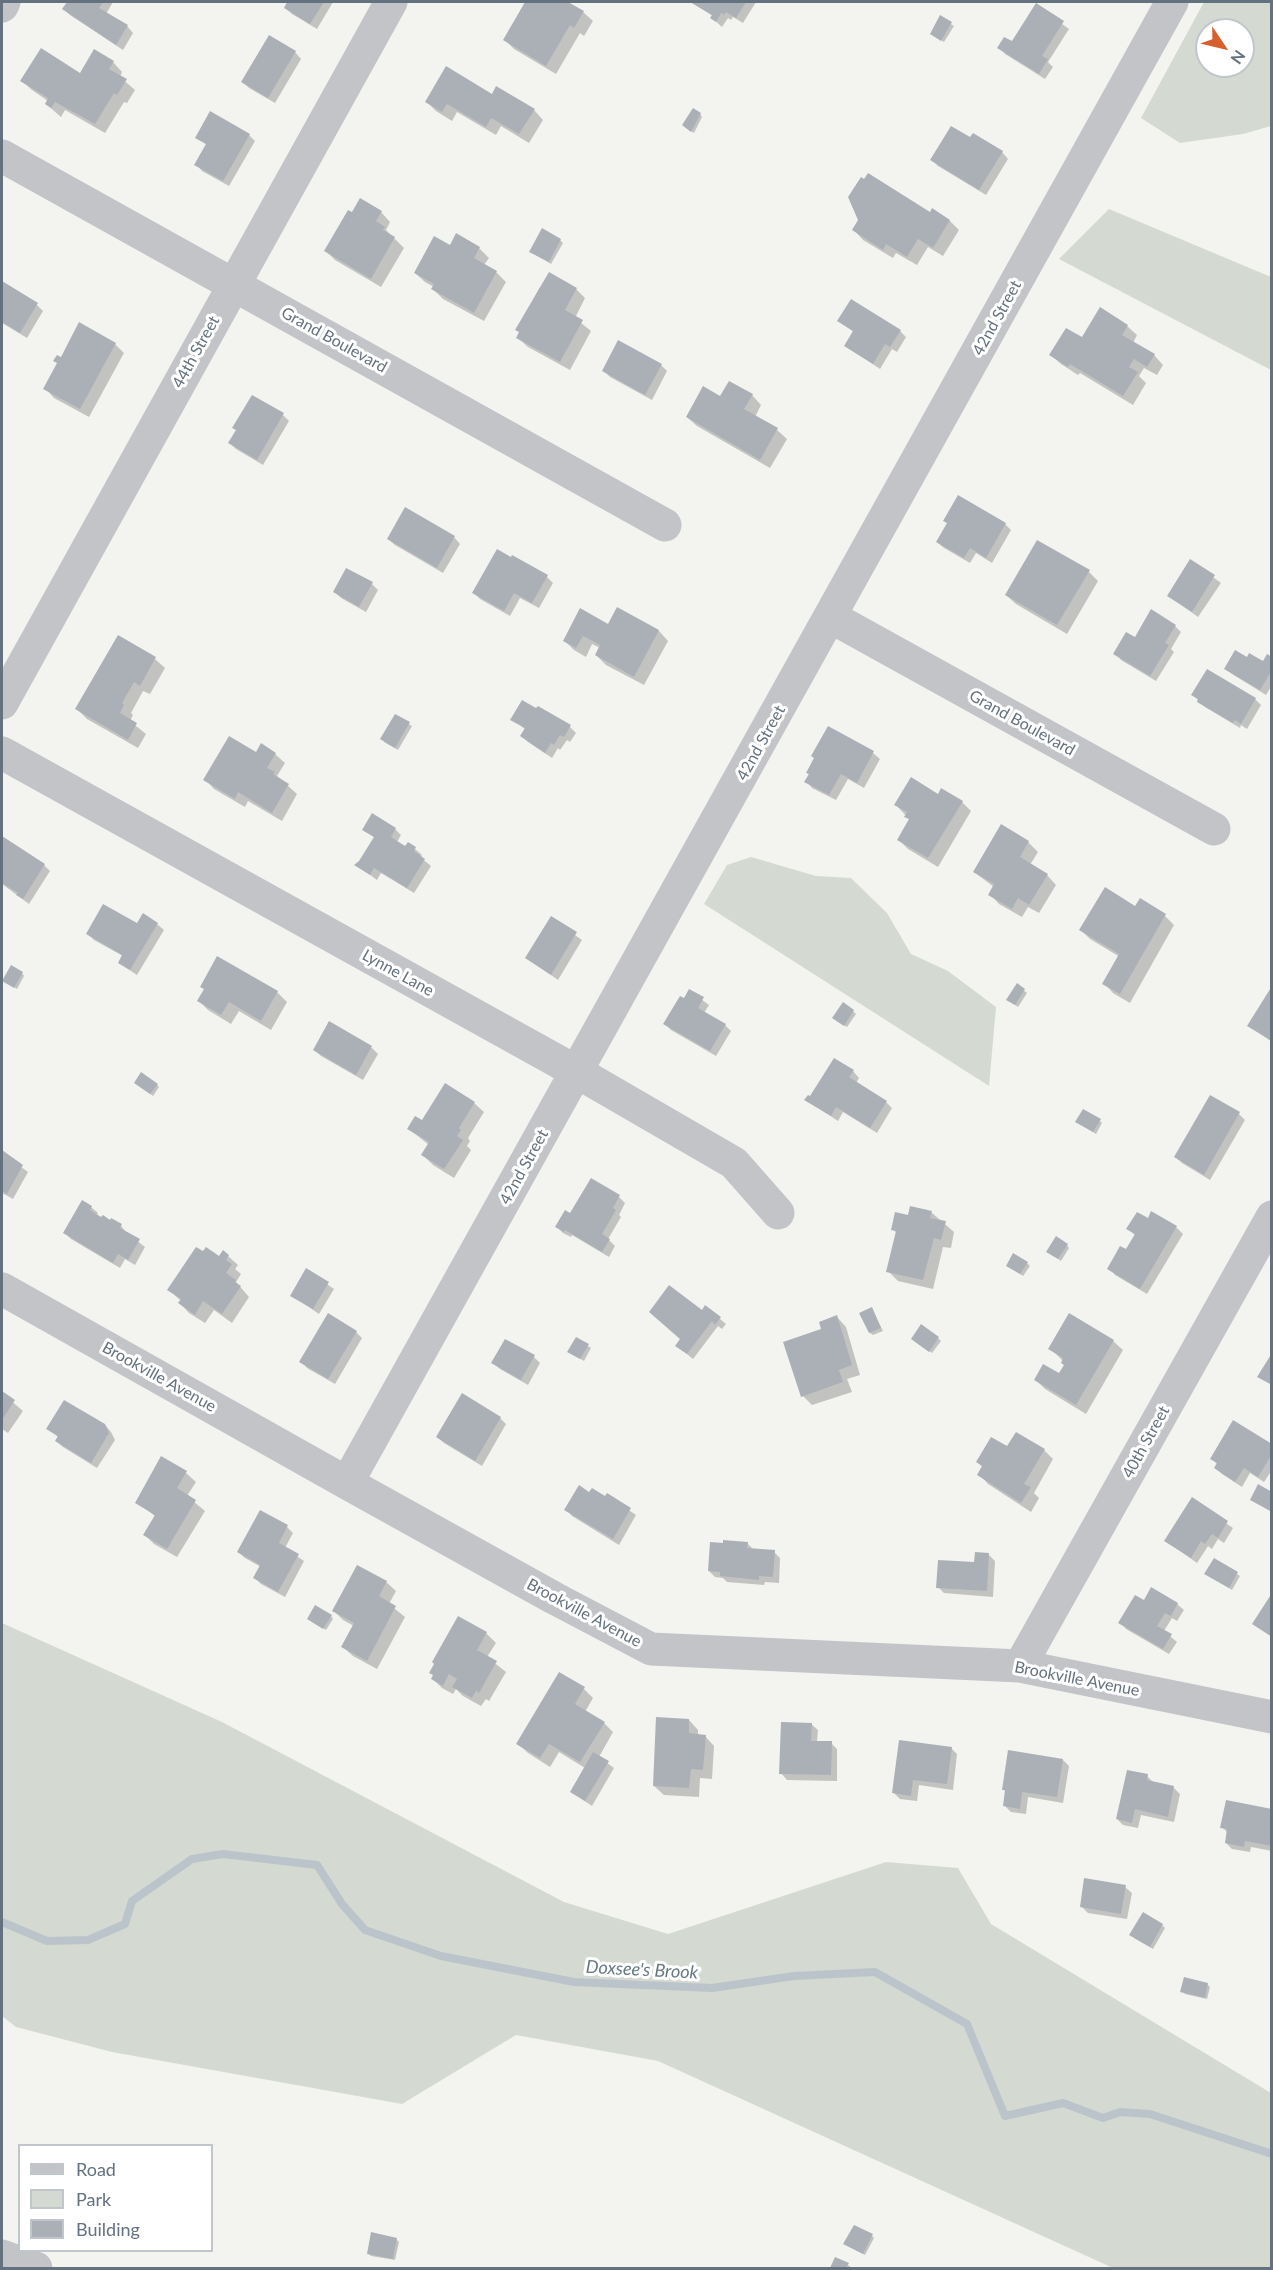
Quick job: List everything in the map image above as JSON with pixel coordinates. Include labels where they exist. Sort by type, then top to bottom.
[{"type":"street","points":[[2,6],[4,2]]},
{"type":"street","name":"44th Street","points":[[2,703],[391,2]]},
{"type":"street","name":"42nd Street","points":[[347,1483],[1172,2]]},
{"type":"street","name":"Grand Boulevard","points":[[2,156],[665,525]]},
{"type":"street","name":"Grand Boulevard","points":[[831,617],[1214,829]]},
{"type":"street","name":"Lynne Lane","points":[[2,753],[577,1072],[734,1163],[778,1213]]},
{"type":"street","name":"40th Street","points":[[1020,1666],[1272,1217]]},
{"type":"street","name":"Brookville Avenue","points":[[2,1289],[554,1598],[651,1649],[1020,1666],[1272,1717]]},
{"type":"street","points":[[2,2256],[36,2268]]},
{"type":"green space","points":[[1204,2],[1271,2],[1271,126],[1243,134],[1180,143],[1141,118],[1195,19],[1195,78],[1255,78],[1255,18],[1195,18]]},
{"type":"green space","points":[[1109,209],[1271,277],[1271,370],[1059,259]]},
{"type":"green space","points":[[751,857],[816,876],[851,878],[887,913],[911,954],[948,971],[996,1007],[989,1086],[704,904],[727,865]]},
{"type":"green space","points":[[2,1623],[222,1722],[564,1902],[668,1934],[886,1862],[958,1868],[991,1924],[1271,2093],[1271,2268],[1113,2268],[658,2061],[516,2035],[402,2104],[112,2052],[16,2027],[2,2016]]},
{"type":"building","points":[[67,2],[103,2],[99,8],[128,25],[116,45],[62,9]]},
{"type":"building","points":[[287,2],[324,2],[310,24],[284,8]]},
{"type":"building","points":[[525,2],[568,2],[584,11],[574,28],[570,25],[546,66],[503,40]]},
{"type":"building","points":[[690,2],[746,2],[736,18],[726,12],[724,15],[721,13],[716,22],[710,18],[712,15]]},
{"type":"building","points":[[1036,3],[1064,21],[1042,56],[1048,59],[1039,74],[997,48],[1004,37],[1012,41]]},
{"type":"building","points":[[940,15],[952,22],[941,41],[930,34]]},
{"type":"building","points":[[269,35],[296,51],[268,98],[241,82]]},
{"type":"building","points":[[41,48],[80,73],[94,49],[114,61],[109,69],[127,79],[117,95],[114,93],[95,124],[55,102],[51,108],[45,104],[48,98],[20,81]]},
{"type":"building","points":[[446,66],[492,94],[496,86],[535,109],[519,134],[491,118],[486,127],[447,104],[442,112],[425,102]]},
{"type":"building","points":[[693,108],[701,113],[691,132],[682,125]]},
{"type":"building","points":[[210,111],[250,134],[223,181],[194,165],[206,144],[195,138]]},
{"type":"building","points":[[951,126],[970,137],[973,133],[1003,151],[979,190],[930,160]]},
{"type":"building","points":[[868,173],[930,212],[932,208],[950,220],[933,248],[918,239],[907,257],[886,244],[883,250],[852,230],[858,220],[848,197],[861,177],[864,179]]},
{"type":"building","points":[[360,198],[382,211],[376,221],[385,227],[383,230],[395,237],[371,279],[324,251],[348,210],[352,212]]},
{"type":"building","points":[[542,228],[561,239],[549,262],[529,252]]},
{"type":"building","points":[[456,233],[480,247],[474,258],[497,271],[474,313],[431,289],[434,284],[414,273],[434,236],[450,245]]},
{"type":"building","points":[[549,272],[577,288],[565,310],[583,320],[560,362],[516,338],[519,332],[515,330]]},
{"type":"building","points":[[2,281],[38,303],[20,333],[2,322]]},
{"type":"building","points":[[851,299],[901,330],[890,347],[885,344],[873,364],[844,346],[853,331],[837,321]]},
{"type":"building","points":[[1100,307],[1128,325],[1122,335],[1155,354],[1147,367],[1134,359],[1129,367],[1138,372],[1123,396],[1070,364],[1068,367],[1049,355],[1066,328],[1082,337]]},
{"type":"building","points":[[79,322],[116,343],[80,409],[43,389],[57,363],[53,361],[57,355],[61,357]]},
{"type":"building","points":[[618,340],[662,364],[645,395],[602,371]]},
{"type":"building","points":[[729,381],[753,394],[744,409],[778,428],[760,460],[686,417],[703,386],[720,396]]},
{"type":"building","points":[[252,395],[284,413],[257,460],[228,443],[236,430],[232,428]]},
{"type":"building","points":[[958,495],[1006,523],[986,558],[970,548],[964,558],[936,542],[947,523],[943,521]]},
{"type":"building","points":[[405,507],[455,536],[437,568],[387,539]]},
{"type":"building","points":[[1037,540],[1090,570],[1057,625],[1005,595]]},
{"type":"building","points":[[497,549],[548,575],[532,603],[514,593],[504,611],[472,593]]},
{"type":"building","points":[[1190,559],[1215,575],[1192,612],[1167,596]]},
{"type":"building","points":[[346,568],[373,582],[359,607],[333,592]]},
{"type":"building","points":[[617,607],[659,630],[634,677],[595,655],[600,645],[583,636],[576,648],[563,641],[580,608],[608,624]]},
{"type":"building","points":[[1151,609],[1176,625],[1165,643],[1169,645],[1150,676],[1113,654],[1126,632],[1135,637]]},
{"type":"building","points":[[118,635],[156,657],[140,686],[134,682],[122,703],[124,705],[120,713],[137,723],[128,740],[75,709]]},
{"type":"building","points":[[1235,650],[1247,657],[1249,653],[1263,661],[1267,654],[1272,657],[1272,670],[1260,690],[1224,669]]},
{"type":"building","points":[[1207,669],[1256,698],[1241,724],[1235,720],[1233,723],[1197,702],[1198,699],[1191,695]]},
{"type":"building","points":[[522,700],[536,708],[538,706],[571,725],[564,737],[560,735],[545,753],[520,736],[525,728],[510,720]]},
{"type":"building","points":[[395,714],[410,722],[395,748],[380,739]]},
{"type":"building","points":[[828,726],[874,751],[857,783],[841,774],[829,795],[804,782],[814,758],[811,756]]},
{"type":"building","points":[[229,736],[256,752],[261,743],[276,753],[267,768],[289,784],[272,813],[238,792],[235,799],[203,780]]},
{"type":"building","points":[[911,777],[938,794],[941,788],[963,801],[928,858],[897,840],[909,819],[904,817],[907,812],[894,805]]},
{"type":"building","points":[[372,813],[396,828],[391,837],[405,846],[408,842],[416,847],[414,851],[425,859],[407,888],[374,868],[370,875],[354,865],[374,837],[362,830]]},
{"type":"building","points":[[1001,824],[1029,841],[1020,857],[1048,874],[1029,905],[1018,898],[1012,909],[988,895],[994,884],[973,872]]},
{"type":"building","points":[[2,836],[45,864],[23,899],[2,883]]},
{"type":"building","points":[[1105,887],[1135,906],[1140,898],[1166,914],[1120,994],[1102,984],[1119,954],[1079,930]]},
{"type":"building","points":[[103,904],[137,923],[143,913],[158,923],[130,970],[118,963],[122,955],[86,934]]},
{"type":"building","points":[[551,916],[577,932],[551,975],[525,958]]},
{"type":"building","points":[[217,956],[278,991],[261,1021],[229,1002],[221,1015],[197,1001],[204,989],[200,987]]},
{"type":"building","points":[[11,965],[23,972],[14,988],[2,981]]},
{"type":"building","points":[[1017,983],[1025,989],[1015,1005],[1006,1000]]},
{"type":"building","points":[[1272,986],[1272,1041],[1247,1026]]},
{"type":"building","points":[[689,989],[704,997],[698,1008],[726,1024],[710,1051],[663,1024],[680,996],[684,998]]},
{"type":"building","points":[[843,1002],[854,1010],[844,1026],[832,1018]]},
{"type":"building","points":[[329,1021],[372,1046],[356,1075],[313,1050]]},
{"type":"building","points":[[834,1058],[854,1070],[849,1077],[887,1101],[870,1128],[836,1107],[831,1116],[804,1100],[808,1095],[810,1096]]},
{"type":"building","points":[[141,1072],[158,1084],[150,1094],[134,1083]]},
{"type":"building","points":[[445,1083],[475,1102],[459,1128],[461,1130],[457,1136],[463,1140],[444,1169],[421,1155],[429,1142],[407,1129],[415,1116],[422,1120]]},
{"type":"building","points":[[1210,1095],[1240,1112],[1204,1175],[1174,1157]]},
{"type":"building","points":[[1083,1109],[1101,1119],[1093,1132],[1075,1122]]},
{"type":"building","points":[[2,1150],[23,1165],[7,1194],[2,1191]]},
{"type":"building","points":[[591,1178],[620,1195],[613,1208],[616,1210],[602,1234],[610,1239],[602,1252],[565,1230],[564,1232],[555,1227],[565,1210],[570,1213]]},
{"type":"building","points":[[82,1200],[92,1206],[90,1210],[101,1217],[103,1215],[122,1224],[120,1228],[140,1239],[128,1260],[118,1254],[113,1263],[63,1233]]},
{"type":"building","points":[[910,1206],[932,1211],[930,1218],[946,1221],[941,1240],[934,1238],[923,1280],[886,1272],[896,1231],[891,1230],[895,1212],[908,1215]]},
{"type":"building","points":[[1151,1211],[1177,1226],[1140,1289],[1107,1269],[1120,1246],[1126,1249],[1135,1234],[1126,1229],[1137,1212],[1148,1218]]},
{"type":"building","points":[[1056,1236],[1068,1244],[1058,1259],[1046,1252]]},
{"type":"building","points":[[196,1247],[203,1251],[206,1247],[219,1256],[223,1250],[229,1255],[226,1260],[232,1264],[226,1273],[241,1286],[222,1314],[203,1301],[195,1315],[178,1303],[181,1299],[167,1290]]},
{"type":"building","points":[[1013,1253],[1028,1262],[1020,1274],[1006,1266]]},
{"type":"building","points":[[306,1268],[329,1282],[313,1309],[290,1296]]},
{"type":"building","points":[[669,1285],[702,1310],[705,1305],[721,1317],[715,1325],[712,1321],[687,1354],[675,1346],[680,1339],[649,1312]]},
{"type":"building","points":[[872,1307],[881,1328],[869,1333],[859,1313]]},
{"type":"building","points":[[328,1313],[357,1331],[328,1379],[299,1362]]},
{"type":"building","points":[[1069,1313],[1114,1340],[1076,1405],[1034,1380],[1043,1364],[1059,1373],[1064,1365],[1061,1363],[1063,1358],[1048,1349]]},
{"type":"building","points":[[837,1315],[852,1365],[839,1370],[843,1382],[801,1397],[783,1342],[821,1329],[819,1322]]},
{"type":"building","points":[[921,1324],[939,1337],[929,1352],[911,1339]]},
{"type":"building","points":[[576,1337],[589,1344],[580,1359],[567,1352]]},
{"type":"building","points":[[505,1339],[535,1355],[521,1380],[491,1363]]},
{"type":"building","points":[[1272,1353],[1272,1385],[1257,1377]]},
{"type":"building","points":[[2,1391],[15,1400],[2,1420]]},
{"type":"building","points":[[462,1393],[501,1417],[475,1461],[436,1437]]},
{"type":"building","points":[[64,1400],[105,1424],[109,1433],[91,1463],[55,1441],[58,1436],[46,1429]]},
{"type":"building","points":[[1233,1420],[1272,1444],[1272,1454],[1258,1477],[1244,1468],[1235,1482],[1214,1468],[1217,1463],[1210,1459]]},
{"type":"building","points":[[1016,1432],[1045,1449],[1024,1484],[1031,1487],[1021,1503],[977,1475],[982,1466],[976,1462],[991,1437],[1007,1446]]},
{"type":"building","points":[[161,1456],[187,1471],[177,1488],[196,1500],[167,1549],[143,1535],[155,1515],[135,1503]]},
{"type":"building","points":[[1258,1484],[1272,1492],[1272,1512],[1250,1500]]},
{"type":"building","points":[[579,1485],[589,1492],[592,1488],[605,1496],[607,1493],[631,1508],[613,1539],[564,1510]]},
{"type":"building","points":[[1192,1497],[1228,1521],[1218,1538],[1212,1534],[1205,1544],[1201,1541],[1191,1558],[1164,1541]]},
{"type":"building","points":[[260,1510],[288,1525],[279,1543],[299,1554],[278,1592],[253,1578],[260,1565],[237,1552]]},
{"type":"building","points":[[723,1540],[748,1542],[747,1548],[775,1550],[773,1577],[759,1576],[759,1580],[720,1576],[720,1572],[708,1571],[710,1542],[723,1543]]},
{"type":"building","points":[[975,1552],[989,1553],[987,1591],[936,1588],[938,1560],[974,1562]]},
{"type":"building","points":[[1214,1558],[1238,1572],[1229,1588],[1204,1574]]},
{"type":"building","points":[[357,1565],[387,1581],[379,1596],[396,1606],[367,1661],[341,1647],[354,1623],[332,1611]]},
{"type":"building","points":[[1151,1587],[1178,1603],[1171,1616],[1165,1613],[1157,1626],[1172,1634],[1163,1649],[1118,1623],[1135,1595],[1144,1600]]},
{"type":"building","points":[[1272,1593],[1272,1637],[1252,1624]]},
{"type":"building","points":[[315,1605],[332,1615],[323,1629],[307,1619]]},
{"type":"building","points":[[458,1616],[487,1632],[477,1650],[497,1661],[479,1693],[476,1691],[472,1698],[452,1687],[457,1679],[449,1674],[443,1686],[431,1679],[433,1675],[429,1673],[434,1664],[432,1662]]},
{"type":"building","points":[[559,1672],[585,1687],[575,1704],[605,1722],[580,1762],[549,1744],[540,1758],[516,1744]]},
{"type":"building","points":[[656,1717],[689,1719],[689,1733],[706,1735],[703,1770],[691,1769],[689,1788],[653,1786]]},
{"type":"building","points":[[781,1722],[812,1723],[811,1741],[832,1741],[831,1775],[779,1774]]},
{"type":"building","points":[[899,1740],[952,1747],[947,1784],[913,1780],[911,1796],[892,1793]]},
{"type":"building","points":[[1008,1750],[1063,1759],[1057,1797],[1022,1792],[1020,1809],[1003,1806],[1005,1790],[1002,1790]]},
{"type":"building","points":[[593,1752],[609,1761],[585,1801],[570,1792]]},
{"type":"building","points":[[1127,1770],[1148,1774],[1147,1780],[1174,1786],[1168,1817],[1135,1809],[1132,1823],[1116,1819]]},
{"type":"building","points":[[1226,1800],[1272,1809],[1272,1846],[1245,1841],[1244,1847],[1225,1843],[1227,1829],[1220,1828]]},
{"type":"building","points":[[1084,1878],[1126,1885],[1121,1914],[1080,1907]]},
{"type":"building","points":[[1143,1912],[1163,1924],[1150,1947],[1129,1935]]},
{"type":"building","points":[[1184,1977],[1208,1983],[1205,1998],[1180,1992]]},
{"type":"building","points":[[854,2225],[873,2234],[863,2254],[843,2244]]},
{"type":"building","points":[[371,2232],[397,2238],[393,2259],[367,2254]]},
{"type":"building","points":[[835,2257],[849,2263],[846,2268],[830,2268]]},
{"type":"waterway","name":"Doxsee's Brook","points":[[2,1922],[47,1941],[88,1940],[125,1924],[132,1901],[192,1859],[223,1854],[317,1865],[342,1904],[365,1930],[441,1956],[574,1982],[712,1988],[794,1976],[875,1972],[967,2024],[1005,2116],[1063,2103],[1103,2118],[1120,2112],[1150,2114],[1272,2154]]}]
